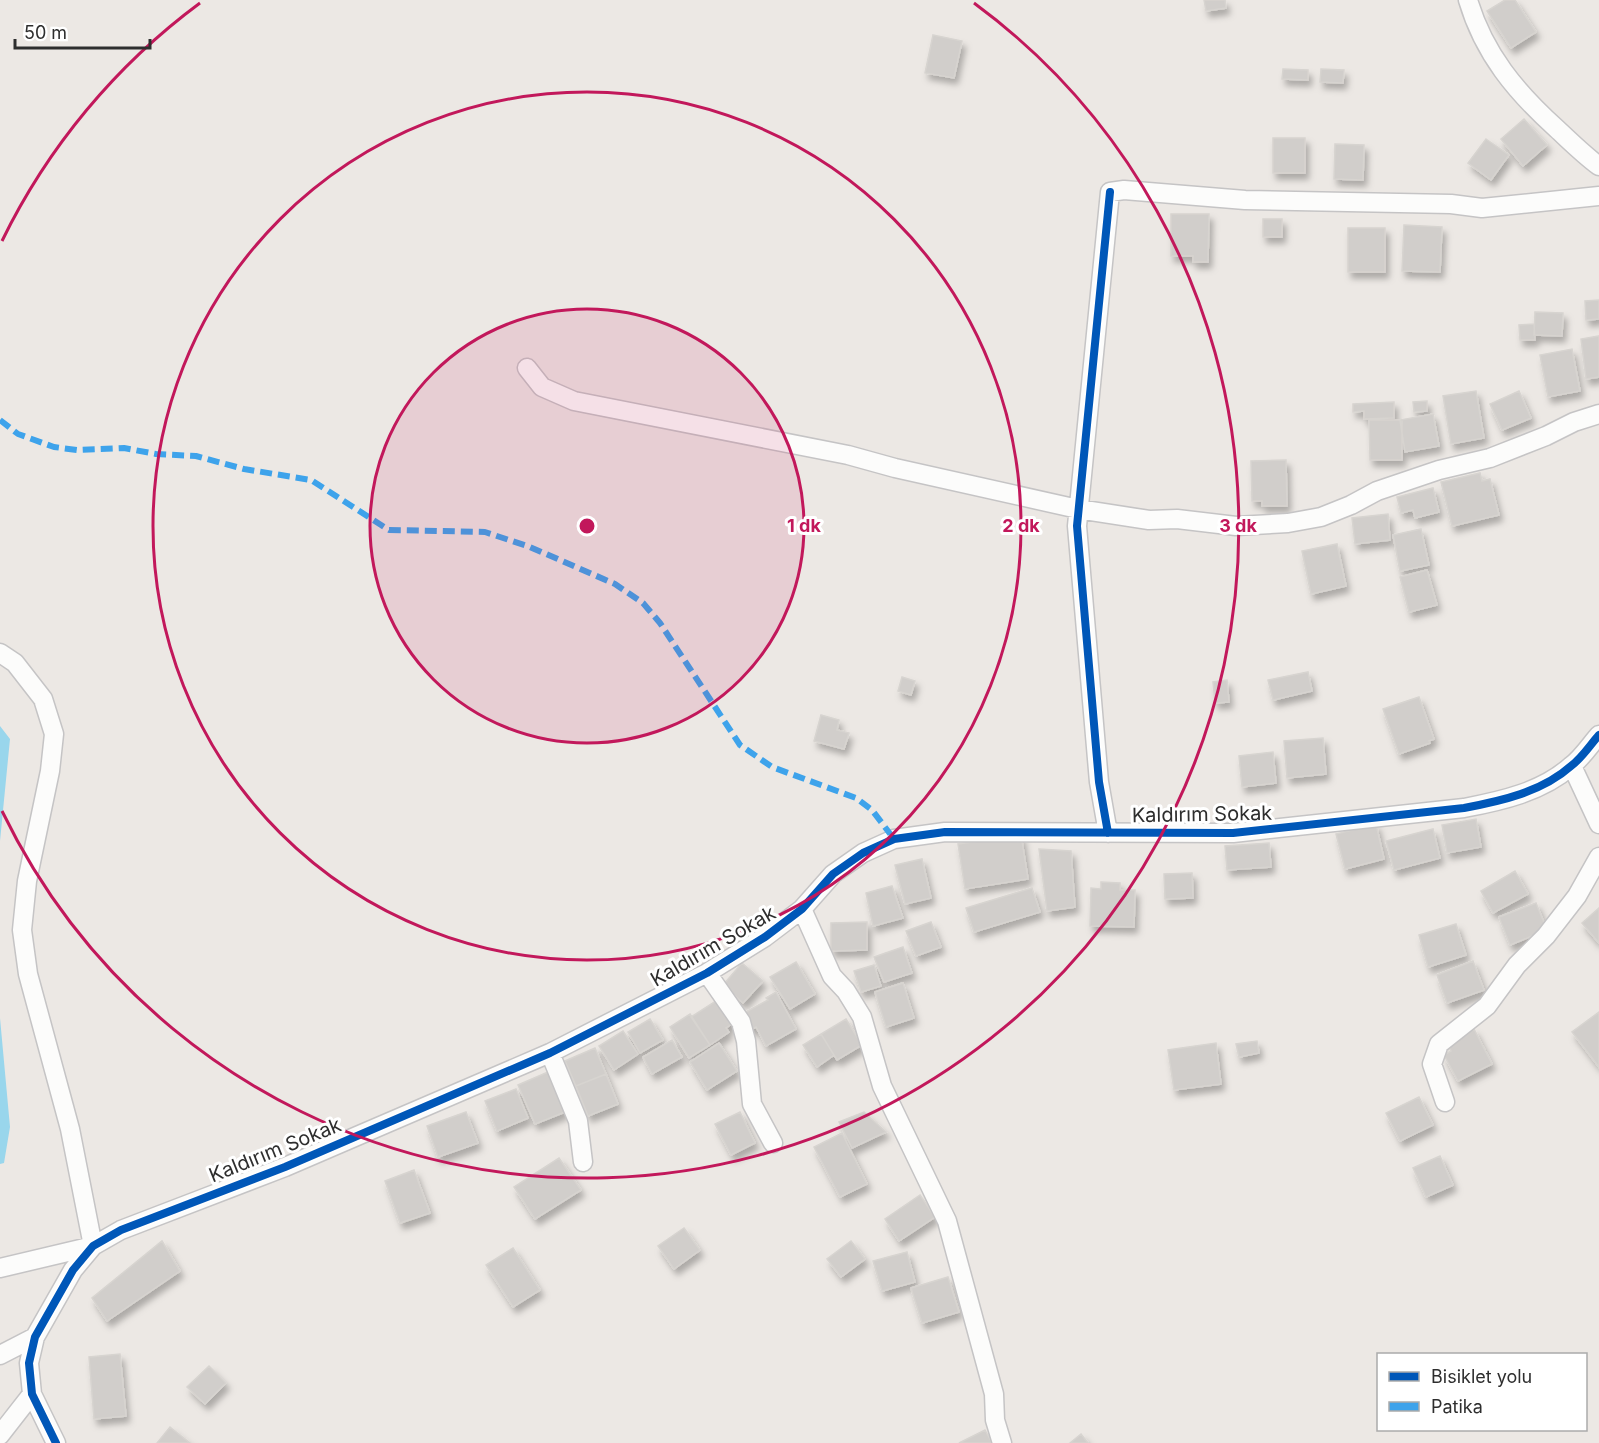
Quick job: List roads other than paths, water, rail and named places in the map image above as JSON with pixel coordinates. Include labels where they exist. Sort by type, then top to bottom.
[{"type":"street","points":[[1468,0],[1484,42],[1503,74],[1537,111],[1599,166]]},
{"type":"street","points":[[1108,833],[1099,782],[1077,526],[1110,192],[1124,190],[1245,200],[1451,204],[1482,207],[1599,196]]},
{"type":"street","points":[[527,368],[542,387],[574,401],[848,455],[895,468],[1078,509],[1149,520],[1177,519],[1236,526],[1321,517],[1377,491],[1439,470],[1490,458],[1546,436],[1574,422],[1599,414]]},
{"type":"street","points":[[0,653],[15,663],[43,699],[54,734],[50,771],[22,909],[23,940],[28,974],[70,1129],[93,1246],[0,1268]]},
{"type":"street","name":"Kaldırım Sokak","points":[[35,1337],[73,1270],[93,1246],[121,1230],[285,1167],[550,1053],[707,973],[789,921],[833,874],[863,853],[894,839],[975,831],[1233,833],[1464,808],[1527,792],[1552,780],[1572,766],[1599,735]]},
{"type":"street","points":[[1572,766],[1599,824]]},
{"type":"street","points":[[1445,1102],[1432,1064],[1439,1044],[1487,1006],[1516,965],[1557,922],[1577,896],[1599,857]]},
{"type":"street","points":[[801,909],[832,976],[846,991],[862,1017],[882,1086],[947,1221],[994,1394],[995,1420],[1002,1443]]},
{"type":"street","points":[[707,973],[741,1022],[746,1041],[752,1104],[773,1143]]},
{"type":"street","points":[[550,1053],[578,1121],[583,1162]]},
{"type":"street","points":[[0,1355],[35,1337]]},
{"type":"street","points":[[35,1337],[29,1364],[32,1394],[56,1443]]},
{"type":"street","points":[[0,1435],[32,1394]]},
{"type":"water","points":[[0,726],[10,739],[0,841]]},
{"type":"water","points":[[0,1018],[10,1127],[4,1163],[0,1164]]}]
